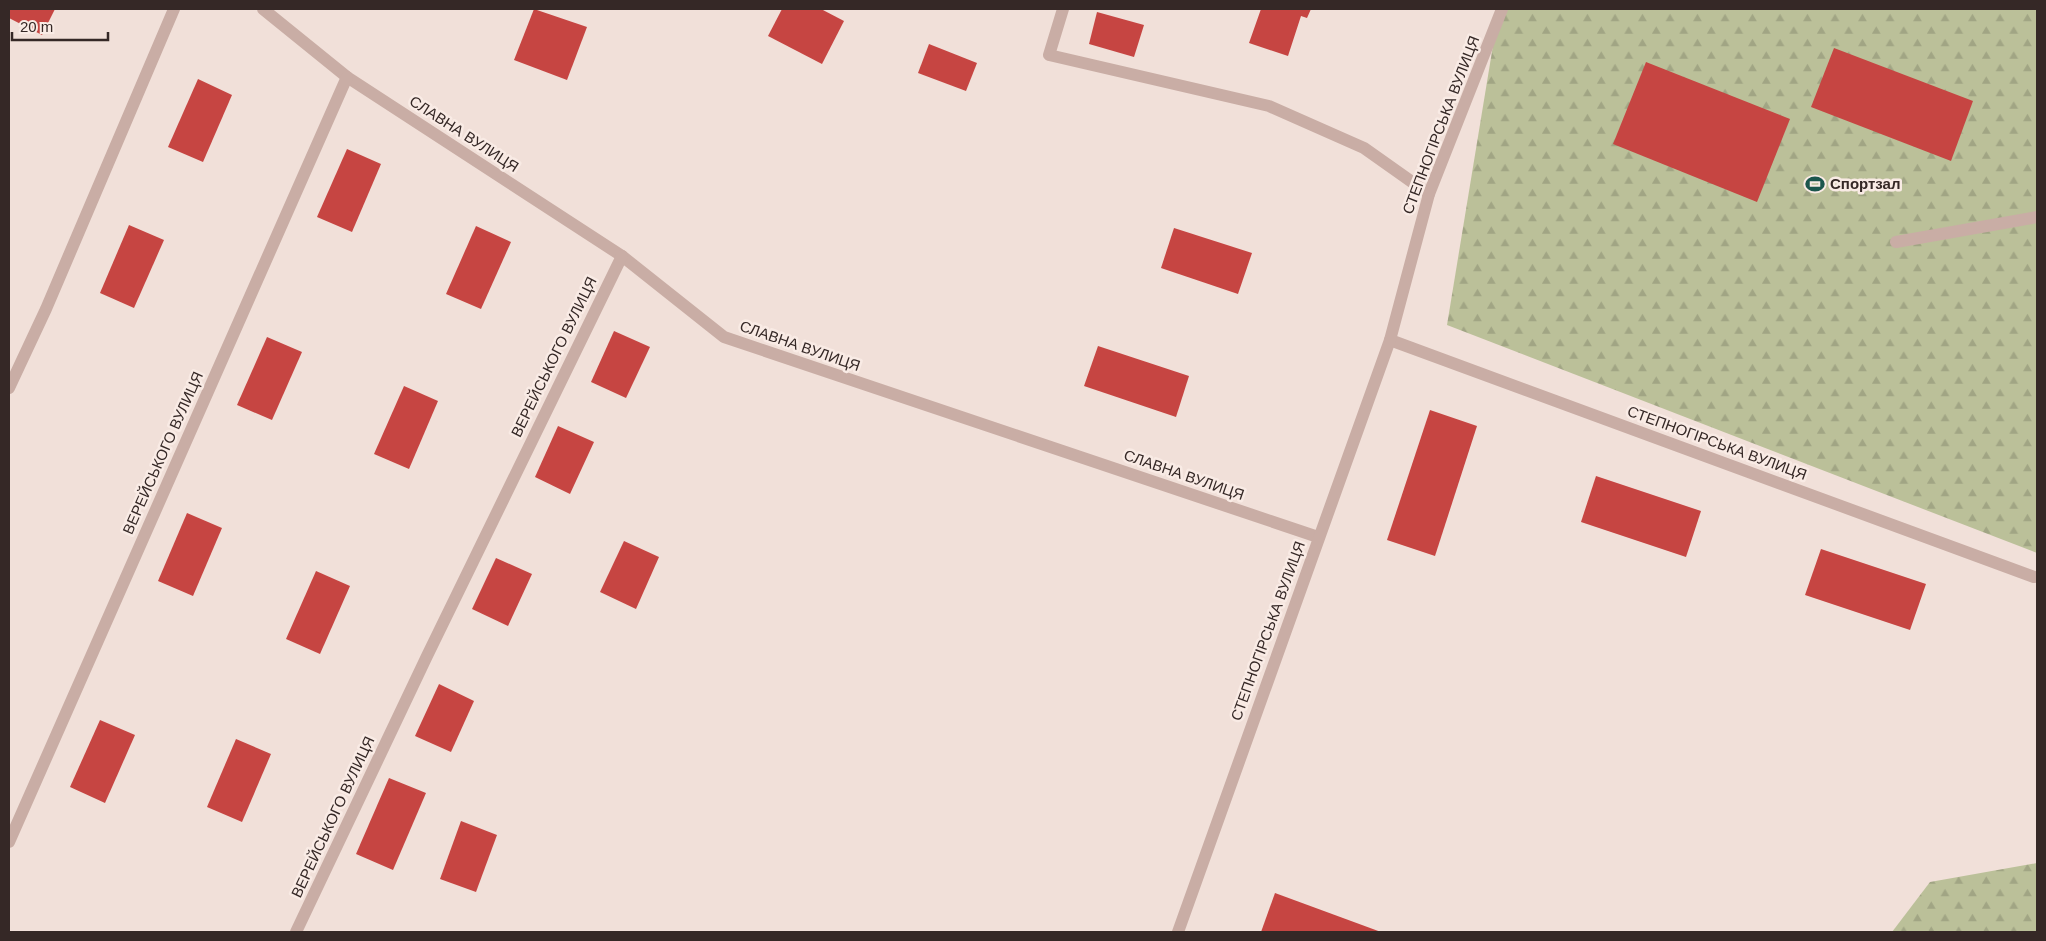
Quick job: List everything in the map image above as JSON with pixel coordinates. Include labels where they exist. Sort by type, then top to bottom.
[{"type":"street","points":[[9,388],[46,309],[174,9]]},
{"type":"street","name":"СЛАВНА ВУЛИЦЯ","points":[[263,9],[347,76],[622,256],[724,337],[1318,537]]},
{"type":"street","points":[[1063,9],[1049,55],[1270,106],[1364,148],[1429,194]]},
{"type":"street","name":"СТЕПНОГІРСЬКА ВУЛИЦЯ","points":[[1178,932],[1390,340],[1429,194],[1502,9]]},
{"type":"street","name":"ВЕРЕЙСЬКОГО ВУЛИЦЯ","points":[[9,842],[347,76]]},
{"type":"street","points":[[1896,242],[2037,217]]},
{"type":"street","name":"ВЕРЕЙСЬКОГО ВУЛИЦЯ","points":[[296,932],[427,656],[622,256]]},
{"type":"street","name":"СТЕПНОГІРСЬКА ВУЛИЦЯ","points":[[1390,340],[2036,577]]},
{"type":"green space","points":[[1499,9],[2037,9],[2037,553],[1447,325]]},
{"type":"green space","points":[[2037,863],[2037,932],[1892,932],[1930,882]]},
{"type":"building","points":[[9,9],[55,9],[42,35],[9,18]]},
{"type":"building","points":[[534,9],[587,27],[567,80],[514,60]]},
{"type":"building","points":[[782,9],[821,9],[844,21],[822,64],[768,36]]},
{"type":"building","points":[[1261,9],[1311,9],[1307,18],[1301,16],[1288,56],[1249,43]]},
{"type":"building","points":[[1097,12],[1144,25],[1134,57],[1089,44]]},
{"type":"building","points":[[929,44],[977,63],[966,91],[918,73]]},
{"type":"building","points":[[1834,48],[1973,101],[1951,161],[1811,107]]},
{"type":"building","points":[[1646,62],[1790,119],[1757,202],[1613,144]]},
{"type":"building","points":[[198,79],[232,95],[203,162],[168,147]]},
{"type":"building","points":[[347,149],[381,164],[352,232],[317,217]]},
{"type":"building","points":[[129,225],[164,240],[134,308],[100,293]]},
{"type":"building","points":[[476,226],[511,242],[481,309],[446,294]]},
{"type":"building","points":[[1174,228],[1252,253],[1238,294],[1161,268]]},
{"type":"building","points":[[614,331],[650,347],[626,398],[591,382]]},
{"type":"building","points":[[267,337],[302,352],[272,420],[237,405]]},
{"type":"building","points":[[1098,346],[1189,376],[1176,417],[1084,386]]},
{"type":"building","points":[[404,386],[438,401],[409,469],[374,454]]},
{"type":"building","points":[[1430,410],[1477,426],[1435,556],[1387,540]]},
{"type":"building","points":[[558,426],[594,442],[570,494],[535,477]]},
{"type":"building","points":[[1596,476],[1701,511],[1686,557],[1581,522]]},
{"type":"building","points":[[187,513],[222,528],[193,596],[158,581]]},
{"type":"building","points":[[624,541],[659,557],[636,609],[600,592]]},
{"type":"building","points":[[1821,549],[1926,584],[1910,630],[1805,595]]},
{"type":"building","points":[[496,558],[532,574],[508,626],[472,609]]},
{"type":"building","points":[[316,571],[350,586],[320,654],[286,639]]},
{"type":"building","points":[[439,684],[474,701],[451,752],[415,736]]},
{"type":"building","points":[[100,720],[135,735],[105,803],[70,787]]},
{"type":"building","points":[[236,739],[271,754],[242,822],[207,807]]},
{"type":"building","points":[[389,778],[426,793],[393,870],[356,854]]},
{"type":"building","points":[[461,821],[497,835],[476,892],[440,879]]},
{"type":"building","points":[[1275,893],[1381,932],[1261,932]]},
{"type":"place","name":"Спортзал","points":[[1815,184]]}]
